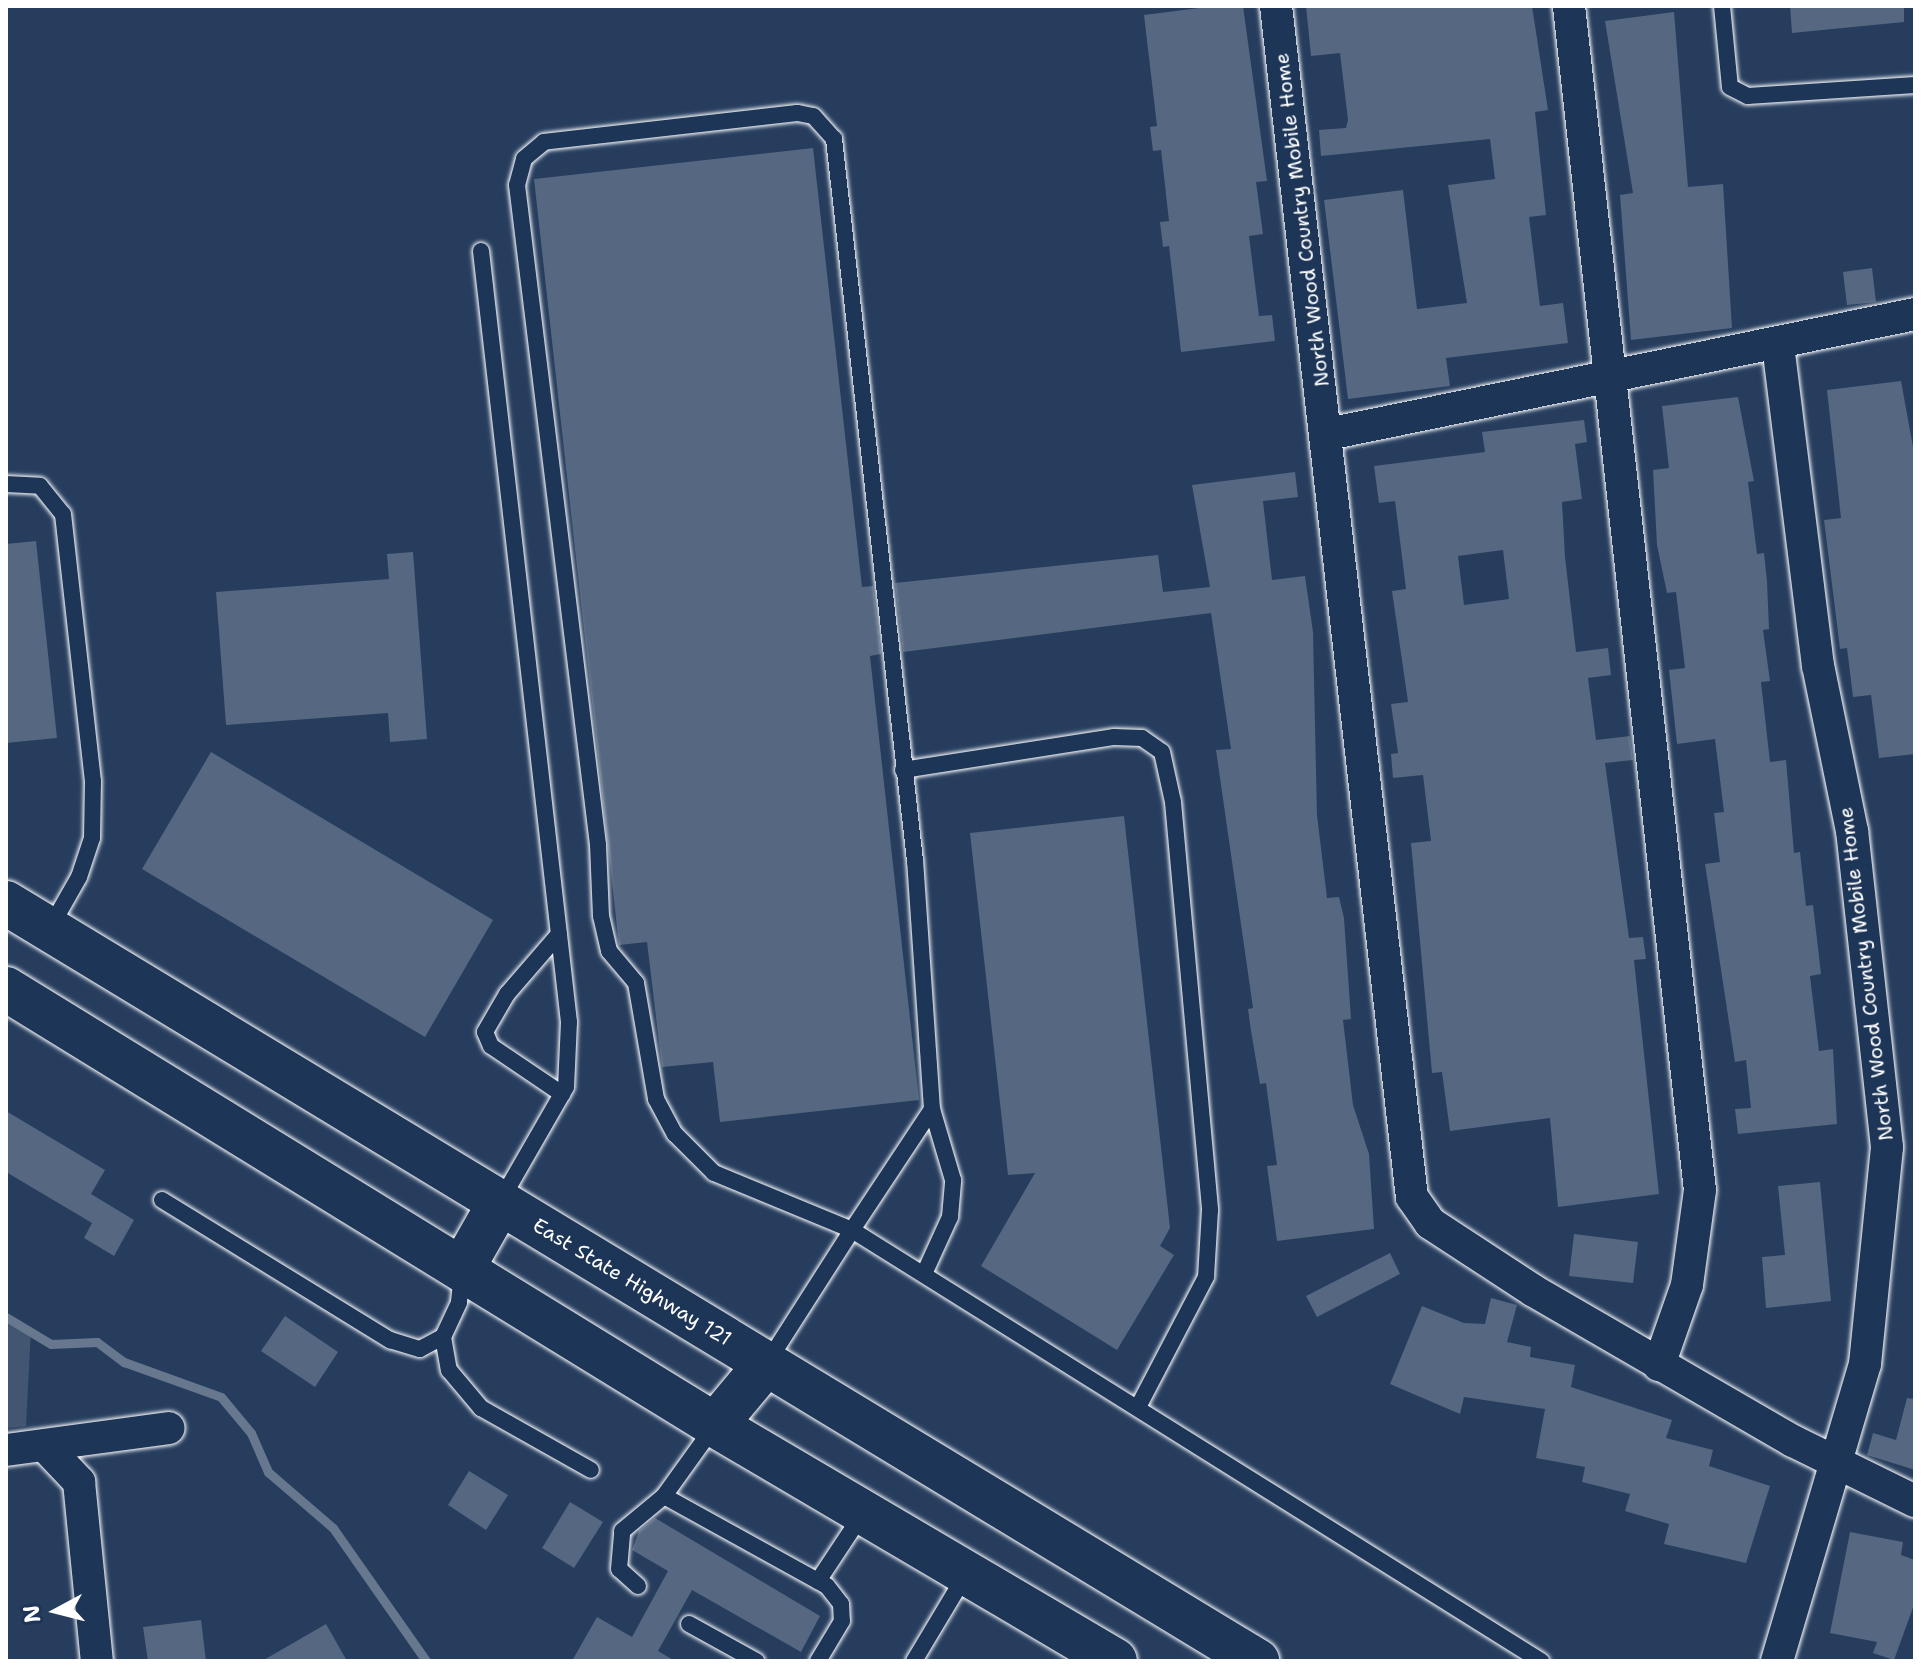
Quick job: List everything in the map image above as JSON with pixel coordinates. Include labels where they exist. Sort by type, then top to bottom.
[{"type":"main road","name":"East State Highway 121","points":[[6,903],[766,1364],[1236,1656]]},
{"type":"main road","points":[[6,989],[715,1425],[1115,1661]]},
{"type":"main road","points":[[462,1269],[500,1202]]},
{"type":"main road","points":[[715,1425],[766,1364]]},
{"type":"street","name":"North Wood Country Mobile Home","points":[[1276,6],[1328,434],[1412,1197],[1430,1223],[1659,1365],[1834,1461],[1915,1501]]},
{"type":"street","points":[[1569,6],[1614,375],[1700,1190],[1687,1285],[1659,1365]]},
{"type":"street","points":[[1328,434],[1915,314]]},
{"type":"street","name":"North Wood Country Mobile Home","points":[[1778,343],[1818,666],[1852,831],[1887,1147],[1865,1364],[1834,1461]]},
{"type":"street","points":[[6,1450],[169,1428]]},
{"type":"street","points":[[45,1446],[79,1482],[97,1661]]},
{"type":"street","points":[[1777,1661],[1834,1461]]},
{"type":"lane","points":[[1722,6],[1730,87],[1748,96],[1915,85]]},
{"type":"lane","points":[[924,1274],[950,1217],[953,1180],[932,1109],[903,770],[834,139],[813,116],[797,113],[544,142],[524,159],[517,185],[609,951],[636,983],[656,1099],[675,1134],[714,1173],[852,1230],[924,1274],[1139,1405],[1541,1661]]},
{"type":"lane","points":[[481,251],[569,1022],[562,1094],[500,1202]]},
{"type":"lane","points":[[6,484],[40,486],[63,514],[93,781],[92,838],[79,877],[49,929]]},
{"type":"lane","points":[[903,770],[1114,737],[1142,738],[1162,752],[1173,802],[1210,1210],[1206,1277],[1139,1405]]},
{"type":"lane","points":[[559,934],[507,994],[485,1032],[491,1046],[562,1094]]},
{"type":"lane","points":[[766,1364],[932,1109]]},
{"type":"lane","points":[[162,1200],[390,1340],[420,1349],[443,1337]]},
{"type":"lane","points":[[462,1269],[459,1302],[443,1337],[449,1370],[481,1408],[591,1470]]},
{"type":"lane","points":[[638,1586],[619,1569],[622,1531],[664,1496],[715,1425]]},
{"type":"lane","points":[[664,1496],[818,1581],[841,1604],[842,1612],[818,1661]]},
{"type":"lane","points":[[818,1581],[864,1511]]},
{"type":"lane","points":[[914,1661],[967,1573]]},
{"type":"lane","points":[[689,1624],[756,1661]]},
{"type":"shaded area","points":[[6,1320],[31,1328],[26,1426],[6,1428]]},
{"type":"building","points":[[1215,6],[1243,6],[1267,181],[1256,182],[1263,234],[1249,236],[1259,316],[1272,315],[1275,341],[1181,352],[1169,246],[1163,247],[1160,222],[1169,221],[1161,150],[1153,151],[1150,127],[1157,126],[1144,15]]},
{"type":"building","points":[[1306,6],[1532,6],[1548,110],[1535,112],[1546,215],[1529,217],[1540,306],[1563,303],[1568,343],[1446,358],[1450,386],[1348,399],[1324,200],[1403,190],[1417,309],[1467,303],[1448,185],[1495,179],[1490,139],[1321,156],[1319,130],[1346,128],[1348,120],[1340,53],[1311,56]]},
{"type":"building","points":[[1790,6],[1904,6],[1904,22],[1792,33]]},
{"type":"building","points":[[1674,12],[1688,187],[1723,184],[1732,328],[1631,340],[1620,195],[1633,193],[1605,21]]},
{"type":"building","points":[[813,148],[862,587],[873,586],[881,654],[870,656],[919,1100],[720,1122],[713,1062],[662,1067],[647,942],[619,945],[534,179]]},
{"type":"building","points":[[1872,268],[1876,302],[1847,305],[1843,272]]},
{"type":"building","points":[[1901,381],[1915,458],[1915,754],[1879,758],[1871,695],[1853,697],[1847,648],[1840,649],[1824,520],[1841,518],[1827,390]]},
{"type":"building","points":[[1738,397],[1754,481],[1748,482],[1757,554],[1764,553],[1767,581],[1769,629],[1763,630],[1770,681],[1761,682],[1770,762],[1786,760],[1794,853],[1800,852],[1806,906],[1813,905],[1821,974],[1810,976],[1819,1051],[1833,1049],[1837,1124],[1738,1134],[1735,1109],[1751,1108],[1746,1060],[1735,1062],[1705,864],[1720,862],[1714,813],[1724,812],[1715,739],[1677,744],[1669,670],[1685,668],[1676,592],[1667,593],[1657,545],[1653,470],[1669,468],[1662,406]]},
{"type":"building","points":[[1584,420],[1587,442],[1575,444],[1582,499],[1562,502],[1565,557],[1576,652],[1608,648],[1611,675],[1588,678],[1596,740],[1630,736],[1633,760],[1605,763],[1629,938],[1643,937],[1646,959],[1634,960],[1659,1194],[1558,1207],[1550,1118],[1450,1131],[1442,1072],[1432,1073],[1411,843],[1431,841],[1423,775],[1393,778],[1391,754],[1398,753],[1391,704],[1408,702],[1392,591],[1406,589],[1395,501],[1379,503],[1374,466],[1485,452],[1482,432]],"holes":[[[1503,550],[1509,599],[1464,605],[1458,556]]]},
{"type":"building","points":[[1295,472],[1298,497],[1263,501],[1272,580],[1305,576],[1313,632],[1317,815],[1327,898],[1339,897],[1344,918],[1351,1019],[1343,1020],[1353,1105],[1369,1154],[1374,1229],[1277,1241],[1267,1166],[1277,1165],[1266,1083],[1260,1084],[1251,1031],[1248,1009],[1253,1008],[1216,750],[1231,749],[1211,613],[903,652],[895,583],[1158,555],[1163,592],[1210,587],[1192,485]]},
{"type":"building","points":[[36,541],[57,738],[6,743],[6,544]]},
{"type":"building","points":[[413,552],[427,739],[390,742],[388,713],[226,725],[216,592],[389,579],[387,554]]},
{"type":"building","points":[[211,752],[493,920],[425,1037],[142,869]]},
{"type":"building","points":[[1124,816],[1170,1228],[1160,1246],[1174,1255],[1117,1350],[981,1266],[1035,1173],[1008,1175],[970,833]]},
{"type":"building","points":[[6,1111],[105,1170],[91,1194],[134,1220],[114,1256],[84,1238],[92,1223],[6,1172]]},
{"type":"building","points":[[1820,1182],[1831,1301],[1766,1308],[1762,1257],[1785,1255],[1778,1186]]},
{"type":"building","points":[[1574,1234],[1638,1242],[1633,1283],[1569,1276]]},
{"type":"building","points":[[1390,1253],[1400,1274],[1317,1317],[1306,1296]]},
{"type":"building","points":[[1491,1298],[1517,1305],[1507,1342],[1531,1347],[1530,1357],[1575,1365],[1571,1387],[1672,1420],[1666,1438],[1713,1450],[1709,1466],[1770,1486],[1746,1563],[1664,1544],[1669,1524],[1625,1511],[1630,1494],[1582,1482],[1585,1467],[1536,1458],[1545,1409],[1464,1397],[1460,1414],[1390,1384],[1422,1306],[1464,1323],[1485,1324]]},
{"type":"building","points":[[285,1316],[338,1352],[315,1387],[261,1351]]},
{"type":"building","points":[[1907,1398],[1915,1399],[1915,1470],[1867,1455],[1873,1433],[1896,1440]]},
{"type":"building","points":[[469,1471],[508,1495],[486,1530],[448,1505]]},
{"type":"building","points":[[570,1502],[603,1522],[574,1568],[542,1548]]},
{"type":"building","points":[[655,1518],[820,1616],[801,1652],[692,1590],[658,1651],[675,1661],[572,1661],[597,1617],[632,1637],[668,1571],[632,1550],[639,1531]]},
{"type":"building","points":[[1850,1532],[1903,1542],[1901,1555],[1915,1560],[1915,1602],[1894,1660],[1873,1653],[1877,1642],[1830,1633]]},
{"type":"building","points":[[201,1620],[206,1661],[148,1661],[143,1627]]},
{"type":"building","points":[[326,1624],[347,1661],[262,1661]]},
{"type":"waterway","points":[[6,1317],[51,1344],[97,1342],[124,1362],[221,1397],[251,1433],[268,1472],[333,1528],[426,1661]]}]
